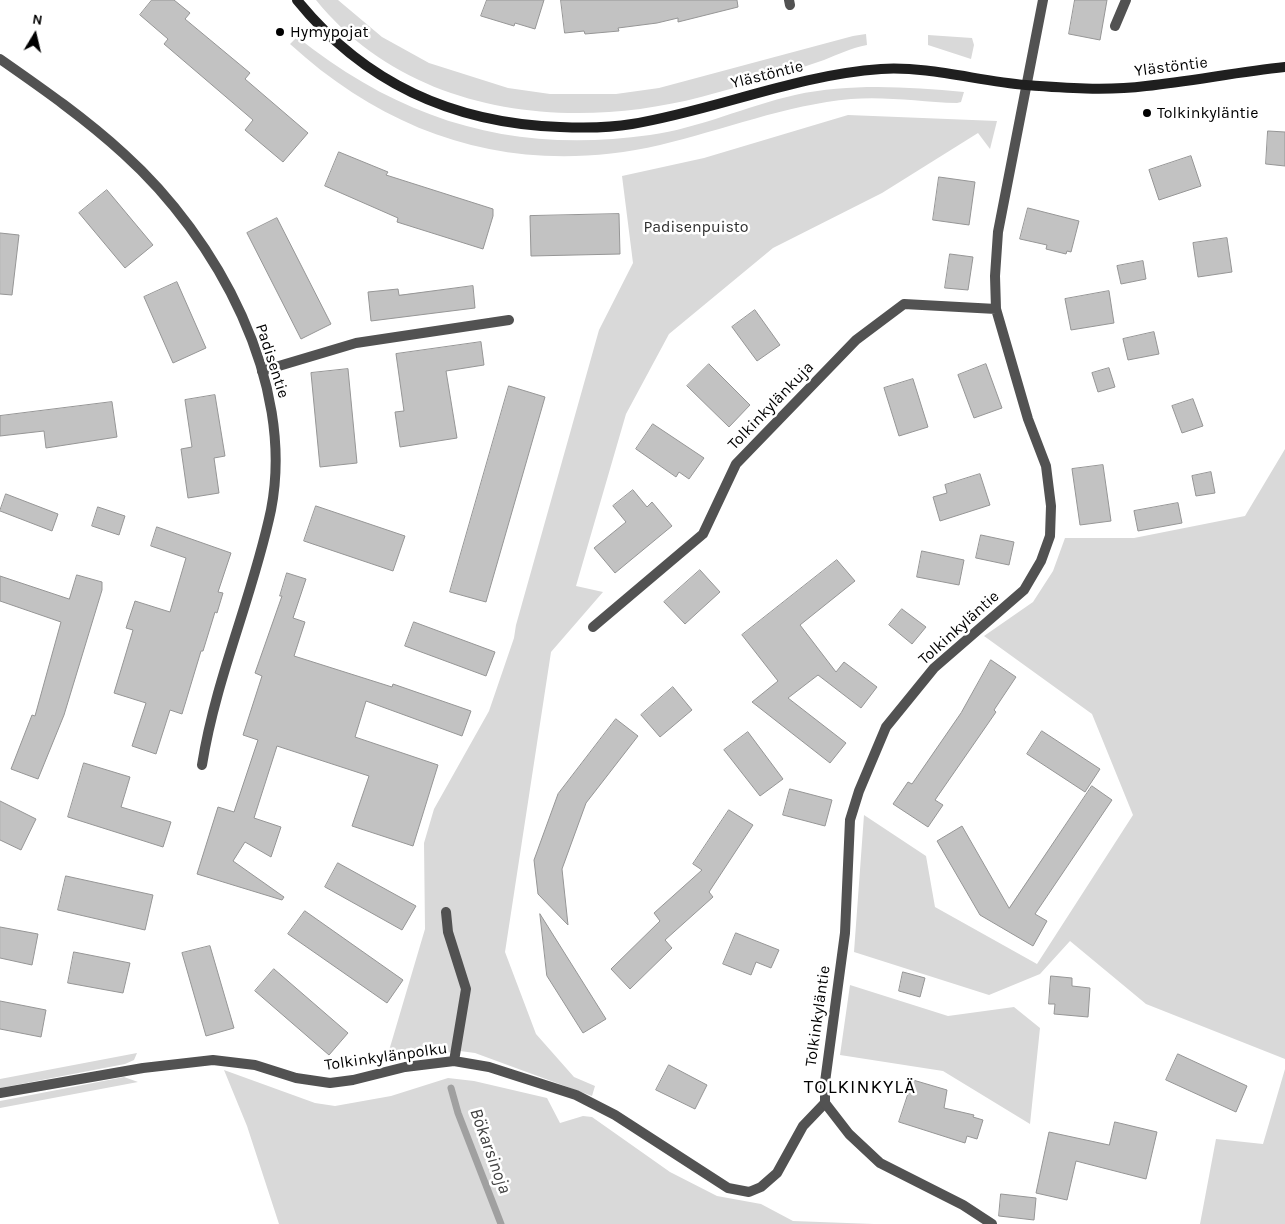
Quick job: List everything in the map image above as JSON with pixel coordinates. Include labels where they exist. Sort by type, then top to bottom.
[{"type":"main road","name":"Ylästöntie","points":[[297,0],[363,65],[398,86],[443,107],[489,120],[538,126],[576,128],[630,125],[824,76],[884,69],[936,72],[1026,85],[1143,87],[1285,67]]},
{"type":"street","name":"Tolkinkyläntie","points":[[825,1102],[827,1058],[846,932],[850,820],[859,791],[886,727],[934,668],[1024,590],[1042,561],[1050,536],[1051,506],[1046,466],[1028,419],[996,309],[995,276],[998,232],[1043,0]]},
{"type":"street","points":[[1115,26],[1126,0]]},
{"type":"street","name":"Padisentie","points":[[0,59],[78,114],[126,155],[178,212],[210,258],[234,299],[262,371],[272,404],[277,458],[271,508],[261,552],[208,727],[202,764]]},
{"type":"street","name":"Tolkinkylänkuja","points":[[593,628],[704,534],[736,464],[856,340],[904,304],[996,309]]},
{"type":"street","points":[[262,371],[356,344],[509,320]]},
{"type":"street","points":[[446,912],[448,932],[466,989],[454,1061]]},
{"type":"street","name":"Tolkinkylänpolku","points":[[0,1093],[128,1070],[213,1060],[255,1065],[296,1078],[330,1083],[353,1080],[405,1067],[454,1061],[489,1067],[576,1095],[615,1115],[728,1188],[748,1192],[761,1187],[777,1174],[803,1126],[825,1102]]},
{"type":"street","points":[[825,1102],[849,1134],[880,1163],[963,1205],[992,1224]]},
{"type":"green space","points":[[316,0],[338,0],[382,37],[429,63],[508,88],[550,94],[616,94],[659,88],[866,34],[867,45],[850,49],[824,60],[778,75],[701,97],[649,108],[597,113],[544,112],[492,104],[443,90],[396,68],[353,38]]},
{"type":"green space","points":[[928,35],[972,38],[974,45],[971,59],[928,45]]},
{"type":"green space","points":[[297,37],[337,66],[378,91],[420,110],[463,125],[507,135],[553,140],[600,140],[669,132],[777,100],[816,91],[880,87],[964,92],[961,102],[957,103],[877,98],[827,102],[779,112],[660,145],[608,154],[558,156],[509,152],[462,142],[416,127],[372,105],[330,77],[290,44]]},
{"type":"green space","name":"Padisenpuisto","points":[[848,115],[997,121],[990,149],[978,133],[882,193],[773,248],[669,334],[626,414],[576,586],[603,592],[551,652],[505,952],[536,1034],[574,1077],[595,1086],[592,1096],[475,1053],[460,1051],[421,1056],[388,1054],[425,929],[424,843],[434,809],[489,711],[514,638],[516,625],[599,330],[633,263],[622,176],[704,158]]},
{"type":"green space","points":[[1285,449],[1285,1059],[1146,1004],[1070,941],[1040,974],[989,995],[854,952],[864,815],[926,856],[935,907],[1037,964],[1133,815],[1092,714],[984,636],[1033,602],[1053,571],[1065,538],[1134,538],[1245,516]]},
{"type":"green space","points":[[850,985],[948,1016],[1014,1007],[1040,1028],[1030,1124],[943,1071],[840,1055]]},
{"type":"green space","points":[[137,1053],[134,1060],[125,1064],[0,1088],[0,1079]]},
{"type":"green space","points":[[1285,1069],[1285,1224],[1200,1224],[1216,1139],[1263,1144]]},
{"type":"green space","points":[[224,1070],[315,1103],[335,1106],[391,1096],[448,1078],[474,1081],[547,1098],[560,1123],[583,1116],[592,1117],[670,1172],[717,1196],[761,1204],[793,1221],[874,1224],[279,1224],[247,1126]]},
{"type":"green space","points":[[124,1077],[138,1082],[0,1108],[0,1101]]},
{"type":"building","points":[[152,0],[174,0],[190,13],[185,19],[250,73],[245,79],[308,133],[283,162],[245,130],[253,120],[164,44],[168,39],[140,15]]},
{"type":"building","points":[[487,0],[544,0],[535,29],[515,23],[514,26],[481,16]]},
{"type":"building","points":[[561,0],[737,0],[738,7],[678,22],[678,18],[618,28],[619,31],[585,34],[584,31],[565,33]]},
{"type":"building","points":[[1075,0],[1107,0],[1100,40],[1069,34]]},
{"type":"building","points":[[1268,131],[1285,132],[1285,166],[1266,164]]},
{"type":"building","points":[[339,152],[388,172],[386,175],[493,209],[493,216],[483,249],[397,222],[398,218],[325,186]]},
{"type":"building","points":[[1191,156],[1201,186],[1159,200],[1149,170]]},
{"type":"building","points":[[939,177],[975,182],[969,225],[933,220]]},
{"type":"building","points":[[107,190],[153,245],[125,268],[79,213]]},
{"type":"building","points":[[1028,208],[1079,221],[1071,252],[1067,251],[1066,254],[1046,249],[1047,245],[1020,239]]},
{"type":"building","points":[[619,214],[620,254],[531,256],[530,216]]},
{"type":"building","points":[[277,218],[331,324],[301,339],[247,233]]},
{"type":"building","points":[[0,233],[19,235],[12,295],[0,294]]},
{"type":"building","points":[[1227,238],[1232,272],[1198,277],[1193,243]]},
{"type":"building","points":[[950,254],[973,257],[968,290],[945,288]]},
{"type":"building","points":[[1143,261],[1146,279],[1121,284],[1117,266]]},
{"type":"building","points":[[177,282],[206,348],[173,363],[144,297]]},
{"type":"building","points":[[473,286],[475,308],[371,321],[368,292],[398,289],[399,295]]},
{"type":"building","points":[[1109,291],[1114,323],[1071,330],[1065,299]]},
{"type":"building","points":[[755,310],[780,345],[757,361],[732,327]]},
{"type":"building","points":[[1154,332],[1159,354],[1128,360],[1123,339]]},
{"type":"building","points":[[481,342],[484,365],[446,371],[457,438],[400,447],[395,412],[404,411],[396,354]]},
{"type":"building","points":[[709,364],[750,405],[729,427],[687,386]]},
{"type":"building","points":[[986,364],[1002,408],[974,418],[958,375]]},
{"type":"building","points":[[1109,368],[1115,387],[1098,392],[1092,373]]},
{"type":"building","points":[[348,369],[357,463],[320,467],[311,373]]},
{"type":"building","points":[[913,379],[928,427],[899,436],[884,388]]},
{"type":"building","points":[[509,386],[545,397],[486,602],[450,592]]},
{"type":"building","points":[[215,395],[225,456],[214,458],[219,493],[188,498],[181,449],[192,447],[185,400]]},
{"type":"building","points":[[1193,399],[1203,426],[1182,433],[1172,406]]},
{"type":"building","points":[[112,402],[117,437],[46,448],[44,431],[0,436],[0,416]]},
{"type":"building","points":[[653,424],[704,458],[689,479],[679,472],[676,477],[636,449]]},
{"type":"building","points":[[1103,465],[1111,521],[1080,525],[1072,469]]},
{"type":"building","points":[[1211,472],[1215,493],[1196,496],[1192,476]]},
{"type":"building","points":[[980,474],[990,505],[940,521],[933,497],[947,493],[945,485]]},
{"type":"building","points":[[633,490],[647,507],[652,502],[672,526],[615,573],[594,548],[626,522],[613,506]]},
{"type":"building","points":[[6,494],[58,514],[52,531],[0,511]]},
{"type":"building","points":[[1178,503],[1182,523],[1138,531],[1134,511]]},
{"type":"building","points":[[316,506],[405,536],[393,571],[304,541]]},
{"type":"building","points":[[98,507],[125,516],[119,535],[92,526]]},
{"type":"building","points":[[157,527],[231,553],[218,592],[223,593],[217,613],[215,612],[203,651],[201,651],[182,714],[170,710],[156,754],[132,746],[146,703],[114,693],[133,630],[126,628],[135,601],[170,612],[186,558],[151,546]]},
{"type":"building","points":[[981,535],[1014,542],[1009,565],[976,558]]},
{"type":"building","points":[[922,551],[964,560],[959,585],[917,577]]},
{"type":"building","points":[[837,560],[855,581],[800,625],[836,672],[844,662],[877,687],[861,708],[818,675],[788,698],[846,743],[830,763],[752,702],[778,681],[742,635]]},
{"type":"building","points":[[700,570],[720,592],[685,624],[664,602]]},
{"type":"building","points":[[287,573],[306,579],[293,618],[305,622],[294,656],[392,687],[393,684],[471,711],[462,736],[366,701],[355,737],[438,765],[413,846],[352,826],[369,776],[277,746],[254,818],[281,827],[271,857],[245,842],[233,861],[284,897],[282,900],[197,874],[218,807],[234,812],[258,740],[243,735],[262,676],[255,673],[282,596],[280,596]]},
{"type":"building","points":[[77,575],[102,582],[102,590],[64,715],[38,779],[11,769],[32,715],[35,716],[61,622],[0,601],[0,576],[69,599]]},
{"type":"building","points":[[902,609],[926,627],[912,644],[889,625]]},
{"type":"building","points":[[414,622],[495,652],[486,676],[405,646]]},
{"type":"building","points":[[991,660],[1016,677],[994,710],[996,712],[935,800],[943,805],[928,827],[893,804],[908,782],[912,784],[961,713]]},
{"type":"building","points":[[673,687],[692,710],[660,737],[641,715]]},
{"type":"building","points":[[616,719],[638,736],[586,803],[562,869],[568,925],[538,894],[534,860],[558,794]]},
{"type":"building","points":[[1042,731],[1100,769],[1085,792],[1027,754]]},
{"type":"building","points":[[748,732],[783,779],[760,796],[724,750]]},
{"type":"building","points":[[84,763],[130,777],[121,807],[171,822],[163,847],[68,817]]},
{"type":"building","points":[[1092,786],[1112,800],[1035,914],[1047,921],[1033,946],[980,915],[937,841],[962,826],[1009,908]]},
{"type":"building","points":[[790,789],[832,800],[825,826],[783,815]]},
{"type":"building","points":[[0,801],[36,819],[21,850],[0,840]]},
{"type":"building","points":[[729,810],[753,825],[709,892],[713,897],[665,940],[672,948],[630,989],[611,969],[660,921],[654,913],[702,870],[693,864]]},
{"type":"building","points":[[338,863],[416,906],[402,930],[325,887]]},
{"type":"building","points":[[66,876],[153,895],[145,930],[58,910]]},
{"type":"building","points":[[305,911],[403,980],[387,1003],[288,934]]},
{"type":"building","points":[[540,914],[606,1019],[583,1033],[547,976]]},
{"type":"building","points":[[0,927],[38,934],[32,965],[0,958]]},
{"type":"building","points":[[736,933],[779,950],[771,968],[756,962],[751,975],[723,964]]},
{"type":"building","points":[[210,946],[234,1028],[206,1036],[182,953]]},
{"type":"building","points":[[74,952],[130,963],[123,993],[68,983]]},
{"type":"building","points":[[274,969],[348,1033],[329,1055],[255,991]]},
{"type":"building","points":[[903,972],[925,978],[920,997],[899,991]]},
{"type":"building","points":[[1051,976],[1072,978],[1072,986],[1090,988],[1088,1017],[1054,1014],[1055,1004],[1049,1004]]},
{"type":"building","points":[[0,1001],[46,1010],[41,1037],[0,1029]]},
{"type":"building","points":[[1178,1054],[1247,1086],[1236,1112],[1166,1080]]},
{"type":"building","points":[[669,1065],[707,1085],[695,1109],[656,1090]]},
{"type":"building","points":[[913,1080],[947,1090],[944,1108],[974,1115],[973,1117],[983,1120],[977,1139],[967,1136],[965,1143],[899,1122]]},
{"type":"building","points":[[1115,1122],[1157,1132],[1146,1179],[1076,1161],[1067,1200],[1036,1193],[1049,1132],[1109,1145]]},
{"type":"building","points":[[1001,1194],[1036,1198],[1034,1220],[999,1216]]},
{"type":"waterway","name":"Bökarsinoja","points":[[451,1088],[458,1113],[501,1224]]},
{"type":"place","name":"Hymypojat","points":[[280,32]]},
{"type":"place","name":"Tolkinkyläntie","points":[[1147,113]]},
{"type":"district","name":"TOLKINKYLÄ","points":[[860,1088]]}]
